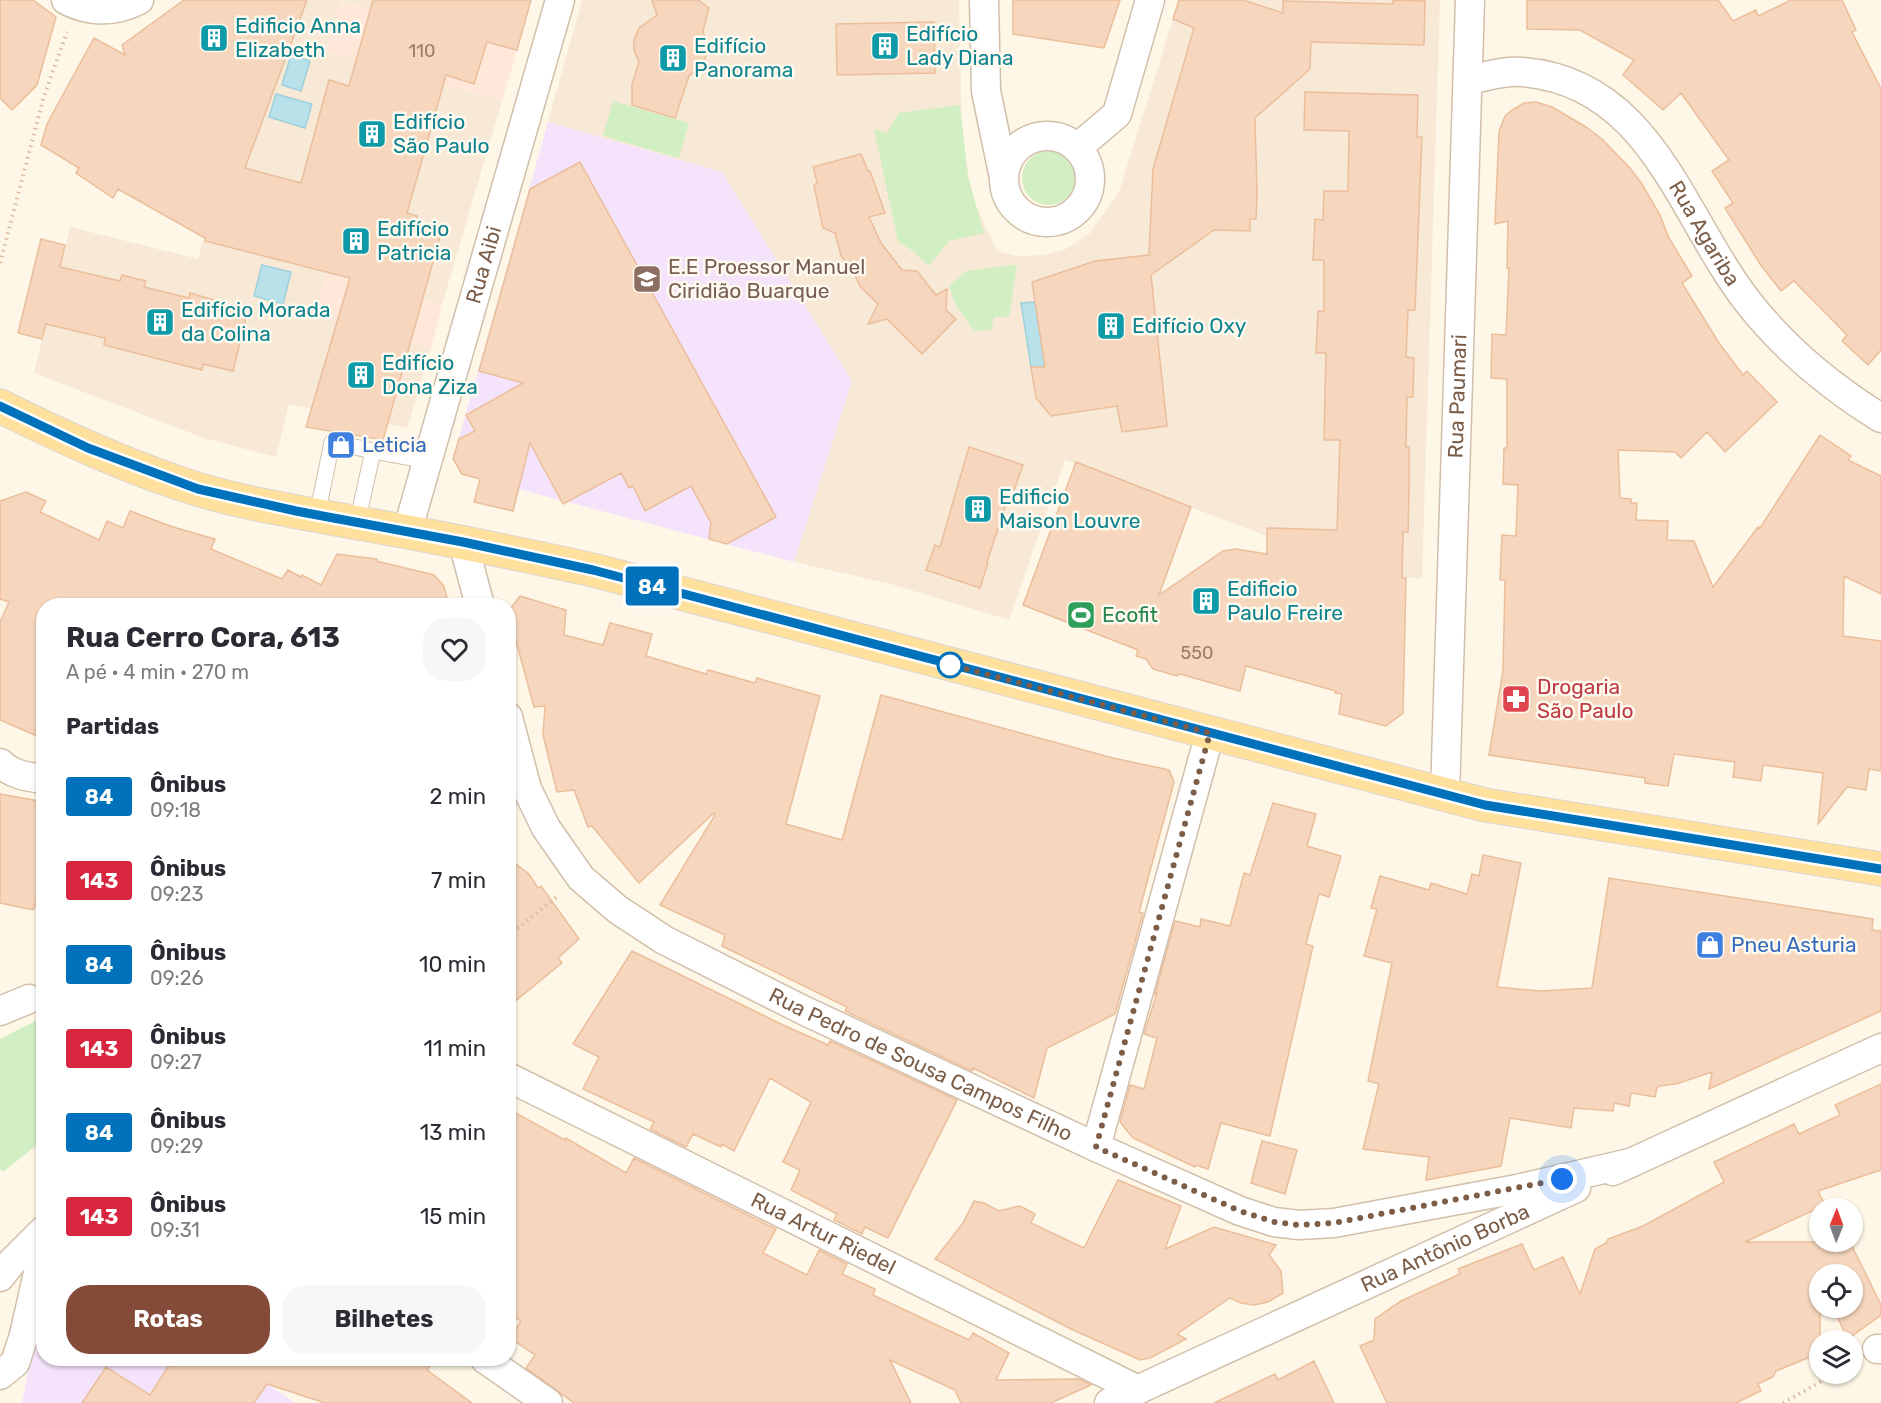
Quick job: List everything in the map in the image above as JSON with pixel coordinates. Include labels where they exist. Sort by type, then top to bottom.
[{"type":"main road","points":[[0,406],[88,448],[198,489],[317,516],[463,542],[593,570],[1485,805],[1881,869]]},
{"type":"street","points":[[71,3],[100,10],[125,7],[140,0]]},
{"type":"street","name":"Rua Aibi","points":[[407,532],[560,0]]},
{"type":"street","points":[[984,0],[986,91],[1008,200],[1016,211],[1028,219],[1048,222],[1067,218],[1078,210],[1090,186],[1090,172],[1086,159],[1077,148],[1055,137],[1043,136],[1030,139],[1017,147],[1008,159],[1003,173]]},
{"type":"street","points":[[1077,148],[1117,114],[1150,0]]},
{"type":"street","name":"Rua Paumari","points":[[1445,794],[1470,0]]},
{"type":"street","name":"Rua Agariba","points":[[1469,43],[1519,71]]},
{"type":"street","name":"Rua Agariba","points":[[1468,80],[1519,71],[1546,75],[1586,90],[1620,114],[1651,146],[1671,176],[1714,254],[1748,302],[1791,350],[1814,371],[1881,418]]},
{"type":"street","points":[[986,91],[1030,139]]},
{"type":"street","points":[[463,542],[478,598]]},
{"type":"street","points":[[1096,1147],[1210,733]]},
{"type":"street","name":"Rua Pedro de Sousa Campos Filho","points":[[516,747],[527,789],[546,828],[581,878],[617,909],[664,940],[805,1011],[1096,1147],[1240,1211],[1274,1222],[1299,1225],[1334,1223],[1517,1189],[1630,1163]]},
{"type":"street","points":[[0,763],[24,777],[36,779]]},
{"type":"street","points":[[0,1011],[29,999]]},
{"type":"street","name":"Rua Antônio Borba","points":[[1109,1403],[1881,1048]]},
{"type":"street","name":"Rua Artur Riedel","points":[[516,1081],[1138,1390]]},
{"type":"street","points":[[0,1277],[36,1238]]},
{"type":"street","points":[[0,1374],[15,1363],[36,1282]]},
{"type":"street","points":[[495,1366],[548,1403]]},
{"type":"lane","points":[[317,516],[332,442],[427,461]]},
{"type":"lane","points":[[357,523],[373,450]]},
{"type":"path","points":[[0,262],[71,3]]},
{"type":"path","points":[[516,930],[581,878]]},
{"type":"path","points":[[1783,1403],[1816,1384]]},
{"type":"shaded area","points":[[307,0],[531,0],[517,50],[341,1],[326,51],[502,101],[442,305],[328,272],[315,315],[431,349],[407,428],[289,404],[276,457],[204,438],[34,373],[70,227],[198,259],[203,240],[215,243]]},
{"type":"shaded area","points":[[582,0],[959,0],[962,137],[973,200],[997,251],[1017,256],[1044,255],[1066,249],[1089,234],[1119,192],[1179,0],[1440,0],[1422,578],[1266,574],[1267,536],[1065,460],[1009,620],[891,584],[794,562],[852,381],[722,172],[548,122]]},
{"type":"shaded area","points":[[340,1],[517,50],[502,101],[326,51]]},
{"type":"shaded area","name":"E.E Proessor Manuel Ciridião Buarque","points":[[548,122],[722,172],[852,381],[794,562],[462,474],[453,459]]},
{"type":"shaded area","points":[[327,272],[442,305],[431,349],[314,316]]},
{"type":"shaded area","points":[[36,1329],[36,1366],[243,1366],[295,1403],[22,1403]]},
{"type":"green space","points":[[613,101],[689,123],[679,158],[603,136]]},
{"type":"green space","points":[[960,105],[968,177],[984,233],[949,241],[929,266],[912,250],[898,242],[874,129],[887,133],[899,113]]},
{"type":"green space","points":[[1044,151],[1054,151],[1064,155],[1072,163],[1076,178],[1072,193],[1064,201],[1054,205],[1044,205],[1034,201],[1026,193],[1022,183],[1022,173],[1026,163],[1034,155]]},
{"type":"green space","points":[[1017,265],[1009,317],[994,317],[991,330],[974,331],[955,304],[949,286],[966,271]]},
{"type":"green space","points":[[36,1021],[36,1146],[3,1172],[0,1169],[0,1039]]},
{"type":"water","points":[[291,55],[310,61],[301,91],[282,85]]},
{"type":"water","points":[[276,94],[312,104],[305,128],[269,117]]},
{"type":"water","points":[[262,265],[291,272],[283,304],[254,296]]},
{"type":"water","points":[[1035,302],[1045,367],[1031,367],[1021,303]]},
{"type":"building","points":[[0,0],[33,0],[56,17],[37,85],[12,110],[0,98]]},
{"type":"building","points":[[184,0],[307,0],[245,168],[301,183],[329,80],[349,86],[373,0],[531,0],[517,50],[487,42],[474,84],[446,75],[407,213],[417,216],[413,229],[440,237],[383,440],[306,427],[350,278],[205,241],[205,238],[118,189],[113,198],[76,173],[79,168],[41,145],[47,124],[94,38],[125,55],[122,45]]},
{"type":"building","name":"Edifício Panorama","points":[[652,0],[698,0],[709,8],[703,31],[706,56],[700,67],[689,76],[675,118],[632,105],[632,84],[639,62],[634,50],[634,40],[639,28],[657,15]]},
{"type":"building","points":[[1013,0],[1120,0],[1104,48],[1013,34]]},
{"type":"building","points":[[1179,0],[1243,0],[1283,13],[1283,1],[1393,4],[1393,0],[1425,1],[1424,45],[1311,42],[1310,69],[1255,118],[1256,219],[1250,219],[1250,231],[1214,230],[1151,275],[1167,426],[1122,432],[1117,406],[1051,416],[1036,398],[1031,367],[1045,367],[1032,282],[1095,261],[1149,255],[1153,169],[1194,28],[1173,19]]},
{"type":"building","points":[[1527,0],[1718,0],[1733,21],[1756,10],[1758,16],[1791,0],[1842,0],[1856,30],[1852,32],[1881,89],[1881,350],[1868,365],[1842,341],[1847,335],[1794,281],[1781,291],[1760,264],[1725,208],[1733,203],[1712,171],[1729,160],[1681,93],[1663,110],[1623,75],[1634,60],[1580,30],[1527,29]]},
{"type":"building","name":"Edifício Lady Diana","points":[[934,22],[935,73],[837,75],[836,24]]},
{"type":"building","points":[[1305,92],[1418,95],[1417,137],[1422,137],[1415,310],[1408,310],[1406,357],[1414,358],[1413,397],[1407,397],[1406,447],[1409,447],[1409,490],[1408,532],[1403,532],[1402,578],[1406,578],[1403,713],[1386,726],[1339,714],[1342,694],[1335,693],[1336,691],[1246,666],[1240,691],[1153,669],[1146,659],[1136,656],[1138,650],[1023,605],[1076,462],[1191,507],[1159,595],[1223,551],[1236,549],[1267,554],[1267,528],[1337,530],[1340,440],[1324,440],[1326,353],[1316,353],[1318,311],[1324,311],[1324,263],[1323,260],[1313,260],[1315,219],[1323,220],[1324,191],[1348,191],[1349,131],[1304,130]]},
{"type":"building","points":[[1536,102],[1552,107],[1586,127],[1602,139],[1630,168],[1660,215],[1669,238],[1692,276],[1682,283],[1719,343],[1743,375],[1747,371],[1777,402],[1725,452],[1707,432],[1681,458],[1675,452],[1618,450],[1620,498],[1631,499],[1631,503],[1637,503],[1636,520],[1668,521],[1667,540],[1694,541],[1713,587],[1758,527],[1760,528],[1820,435],[1851,456],[1848,460],[1881,476],[1881,594],[1844,576],[1843,636],[1881,641],[1881,771],[1869,769],[1866,790],[1847,787],[1818,824],[1823,773],[1763,765],[1761,781],[1733,777],[1735,762],[1674,754],[1668,786],[1645,783],[1645,778],[1489,755],[1503,670],[1505,580],[1500,580],[1502,535],[1516,536],[1518,485],[1503,484],[1504,448],[1507,448],[1507,379],[1491,378],[1492,334],[1506,335],[1509,268],[1507,268],[1508,221],[1495,224],[1499,132],[1505,116],[1512,110],[1524,103]]},
{"type":"building","points":[[861,154],[870,171],[885,213],[869,217],[881,243],[902,270],[917,271],[936,295],[947,289],[946,310],[956,319],[922,354],[887,319],[868,324],[878,304],[860,286],[849,263],[841,256],[835,233],[823,228],[814,186],[817,182],[813,167]]},
{"type":"building","points":[[580,162],[776,517],[727,544],[709,539],[711,523],[691,486],[645,511],[633,486],[629,488],[621,473],[563,504],[530,443],[513,511],[474,502],[480,479],[462,474],[453,459],[459,439],[475,431],[466,415],[523,383],[479,371],[530,189]]},
{"type":"building","name":"Edifício Morada da Colina","points":[[41,239],[65,245],[60,267],[120,281],[122,275],[146,281],[144,287],[189,298],[190,293],[214,300],[213,306],[247,314],[233,371],[203,364],[202,370],[104,345],[105,338],[46,324],[42,339],[18,333]]},
{"type":"building","name":"Edificio Maison Louvre","points":[[969,447],[1023,465],[1014,490],[1011,489],[980,588],[926,570],[935,545],[940,547]]},
{"type":"building","points":[[26,492],[46,501],[40,512],[99,540],[107,521],[123,528],[130,511],[215,539],[211,549],[282,579],[288,570],[321,585],[337,554],[377,559],[376,561],[434,575],[444,586],[447,598],[36,598],[36,736],[0,720],[0,622],[9,602],[0,599],[0,501]]},
{"type":"building","points":[[520,596],[566,610],[564,635],[603,645],[610,623],[652,634],[646,656],[706,674],[708,670],[755,683],[757,678],[820,696],[786,824],[842,840],[881,695],[1113,758],[1169,770],[1174,782],[1139,912],[1143,913],[1115,1014],[1047,1048],[1034,1098],[845,1011],[847,1007],[722,946],[725,935],[660,905],[715,815],[714,813],[639,883],[592,826],[588,827],[574,790],[557,792],[543,735],[545,706],[534,707],[516,641],[516,601]]},
{"type":"building","points":[[0,794],[36,801],[36,903],[33,910],[0,903]]},
{"type":"building","points":[[1273,803],[1316,814],[1307,846],[1341,856],[1329,897],[1319,894],[1306,944],[1313,946],[1270,1136],[1221,1123],[1208,1169],[1196,1165],[1195,1167],[1133,1138],[1120,1122],[1130,1085],[1144,1089],[1157,1038],[1144,1034],[1175,921],[1200,927],[1201,919],[1230,926],[1244,873],[1250,875]]},
{"type":"building","points":[[1483,855],[1521,863],[1497,987],[1541,991],[1592,988],[1609,878],[1873,919],[1872,930],[1881,931],[1881,1011],[1709,1089],[1712,1072],[1676,1084],[1659,1086],[1655,1097],[1631,1093],[1629,1106],[1614,1103],[1613,1111],[1574,1108],[1571,1128],[1510,1118],[1501,1166],[1426,1180],[1429,1157],[1363,1149],[1379,1084],[1368,1081],[1392,963],[1364,956],[1377,909],[1371,908],[1380,876],[1429,890],[1431,883],[1467,894],[1472,874],[1479,876]]},
{"type":"building","points":[[516,864],[529,874],[538,888],[541,886],[579,939],[558,958],[562,963],[516,1000]]},
{"type":"building","points":[[632,951],[783,1025],[828,1045],[830,1041],[957,1100],[888,1238],[865,1227],[862,1234],[834,1220],[837,1214],[791,1190],[800,1170],[783,1162],[811,1102],[770,1078],[734,1151],[722,1144],[721,1147],[693,1134],[686,1147],[650,1129],[654,1122],[583,1089],[599,1057],[573,1044]]},
{"type":"building","points":[[1881,1084],[1881,1170],[1818,1191],[1822,1198],[1809,1198],[1809,1212],[1745,1242],[1809,1242],[1809,1252],[1855,1252],[1861,1264],[1809,1264],[1809,1318],[1820,1318],[1820,1330],[1809,1330],[1809,1358],[1776,1371],[1773,1377],[1758,1384],[1761,1391],[1736,1403],[1387,1403],[1360,1346],[1374,1340],[1375,1319],[1401,1301],[1460,1274],[1458,1269],[1522,1244],[1534,1270],[1563,1257],[1580,1294],[1595,1249],[1606,1243],[1608,1239],[1643,1226],[1724,1182],[1714,1162],[1794,1124],[1799,1134],[1840,1115],[1835,1105]]},
{"type":"building","points":[[516,1113],[565,1140],[566,1138],[626,1173],[634,1158],[776,1229],[763,1253],[807,1275],[819,1250],[847,1264],[842,1274],[875,1289],[873,1295],[969,1340],[973,1333],[1009,1353],[996,1380],[1079,1379],[1091,1385],[1051,1403],[961,1403],[955,1390],[890,1360],[911,1403],[574,1403],[526,1368],[535,1355],[516,1342],[516,1329],[521,1321],[516,1318]]},
{"type":"building","points":[[1262,1141],[1297,1150],[1285,1194],[1251,1183]]},
{"type":"building","points":[[1118,1180],[1181,1206],[1165,1249],[1214,1227],[1276,1245],[1269,1255],[1281,1271],[1283,1293],[1268,1302],[1254,1305],[1230,1298],[1177,1334],[1186,1339],[1150,1358],[1140,1360],[1071,1329],[935,1259],[963,1223],[974,1201],[984,1203],[999,1211],[1019,1206],[1024,1208],[1035,1214],[1031,1223],[1084,1248]]},
{"type":"building","points":[[1863,1268],[1881,1305],[1881,1315],[1860,1330],[1844,1330],[1838,1318],[1863,1318]]},
{"type":"building","points":[[1314,1361],[1334,1403],[1214,1403],[1275,1374],[1278,1380]]},
{"type":"building","points":[[169,1366],[430,1366],[427,1370],[472,1403],[325,1403],[267,1384],[254,1403],[82,1403],[106,1367],[150,1395]]},
{"type":"bus line","name":"84","points":[[0,406],[88,448],[198,489],[296,511],[463,542],[593,570],[1485,805],[1881,869]]},
{"type":"place","name":"Edificio Anna Elizabeth","points":[[214,38]]},
{"type":"place","name":"Edifício Lady Diana","points":[[885,46]]},
{"type":"place","name":"Edifício Panorama","points":[[673,58]]},
{"type":"place","name":"Edifício São Paulo","points":[[372,134]]},
{"type":"place","name":"Edifício Patricia","points":[[356,241]]},
{"type":"place","name":"E.E Proessor Manuel Ciridião Buarque","points":[[647,279]]},
{"type":"place","name":"Edifício Morada da Colina","points":[[160,322]]},
{"type":"place","name":"Edifício Oxy","points":[[1111,326]]},
{"type":"place","name":"Edifício Dona Ziza","points":[[361,375]]},
{"type":"place","name":"Leticia","points":[[341,445]]},
{"type":"place","name":"Edificio Maison Louvre","points":[[978,509]]},
{"type":"place","name":"Edificio Paulo Freire","points":[[1206,601]]},
{"type":"place","name":"Ecofit","points":[[1081,615]]},
{"type":"place","name":"Drogaria São Paulo","points":[[1516,699]]},
{"type":"place","name":"Pneu Asturia","points":[[1710,945]]},
{"type":"route","points":[[950,665],[948,664],[1210,733],[1096,1147],[1240,1211],[1274,1222],[1299,1225],[1334,1223],[1562,1179]]}]
